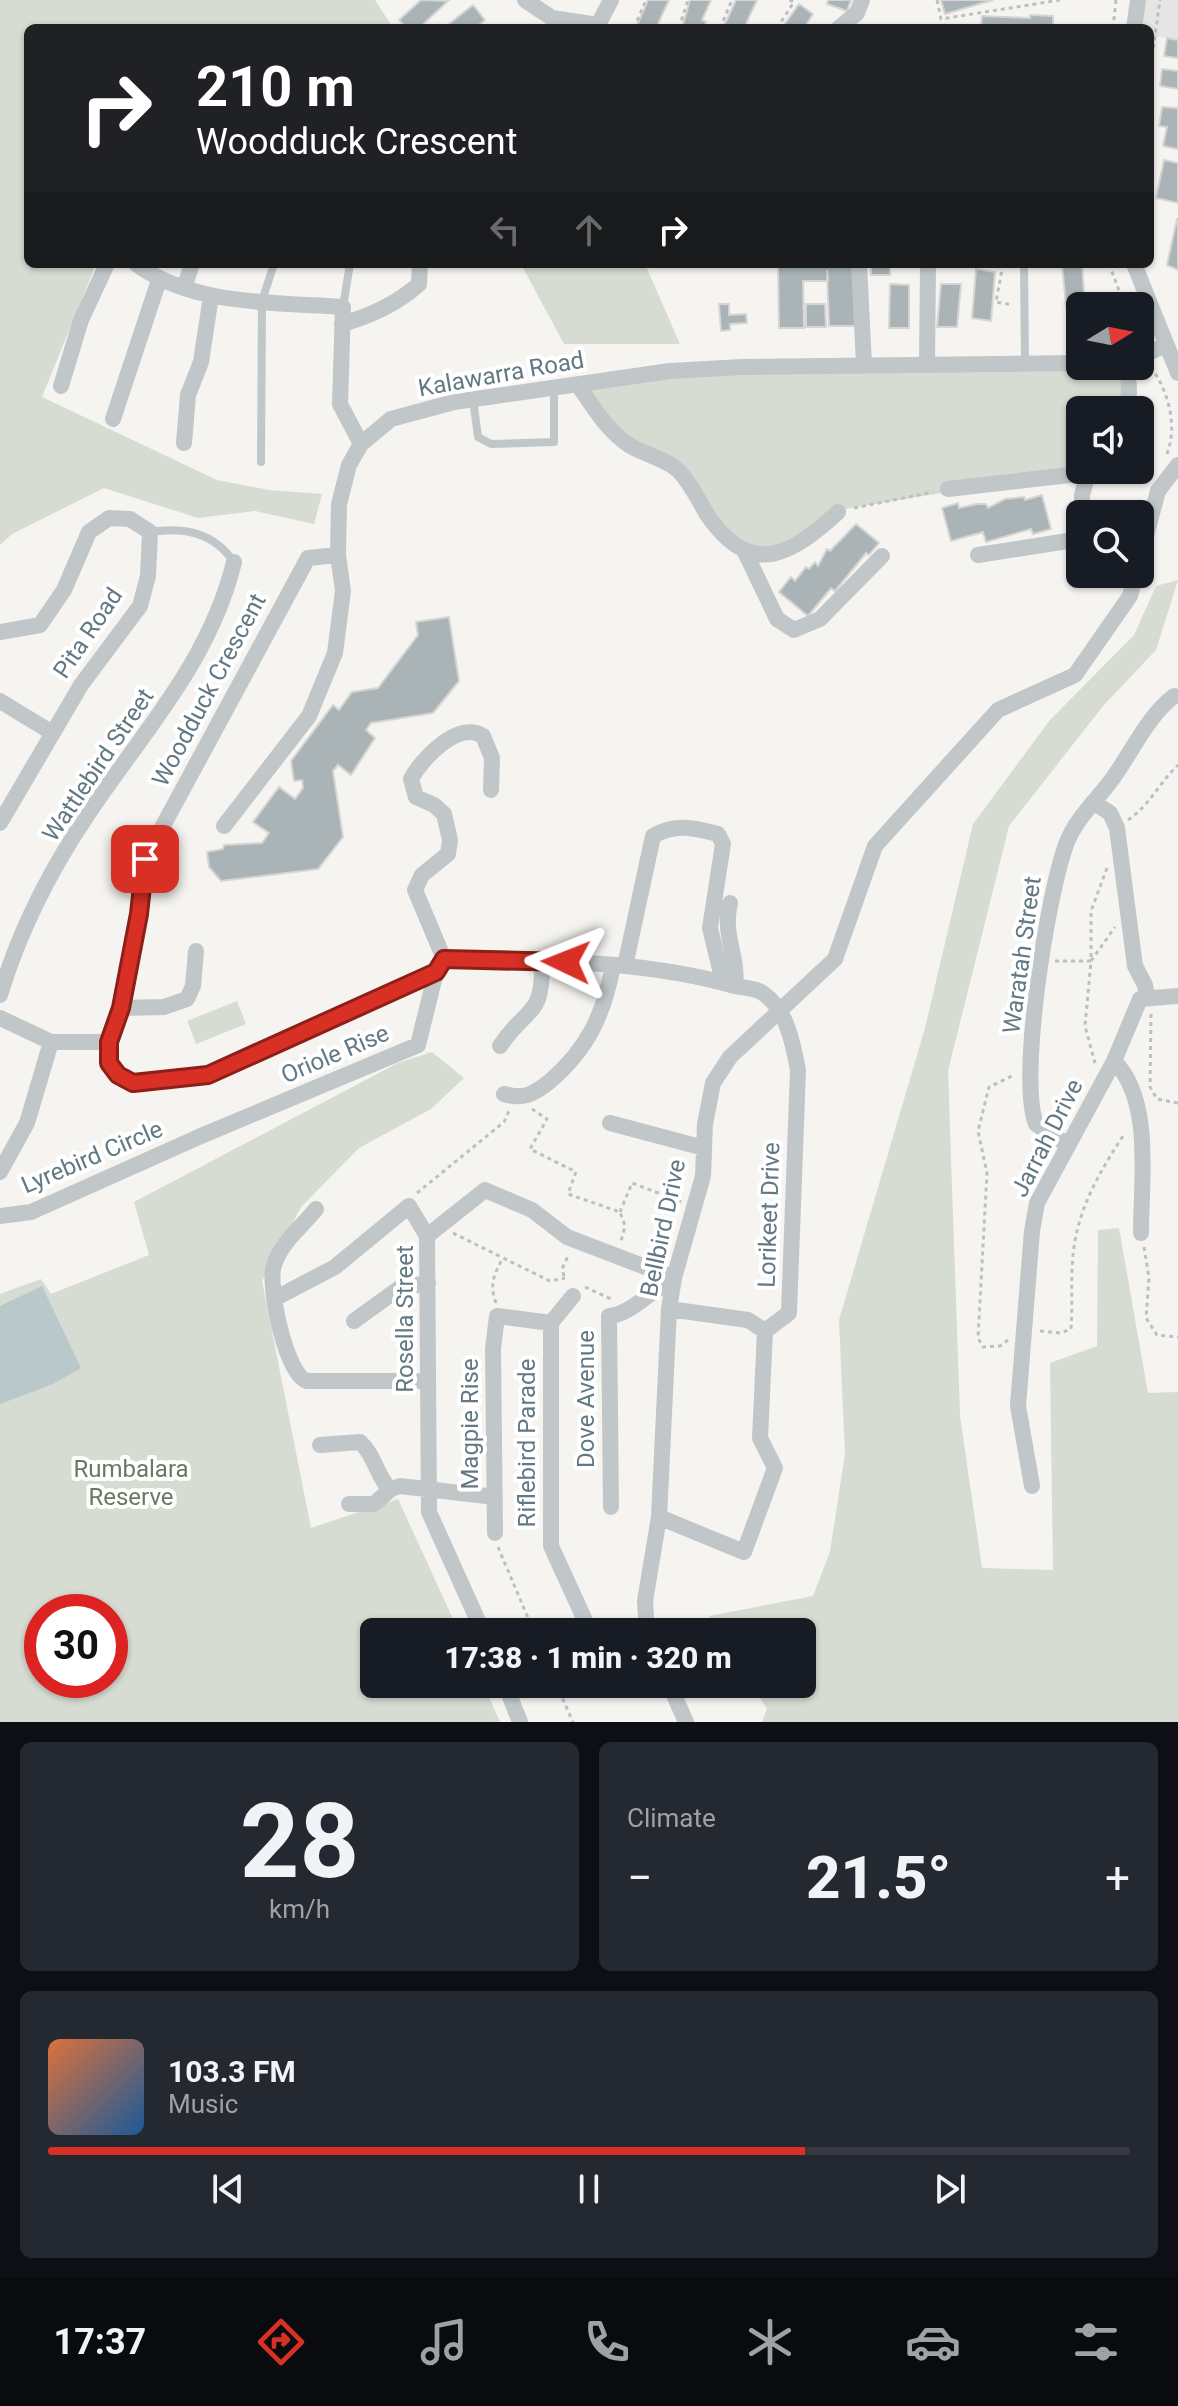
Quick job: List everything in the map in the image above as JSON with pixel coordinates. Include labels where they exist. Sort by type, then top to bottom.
[{"type":"street","points":[[525,0],[552,18],[588,24]]},
{"type":"street","points":[[601,24],[611,0]]},
{"type":"street","points":[[844,24],[857,13],[862,0]]},
{"type":"street","points":[[1135,24],[1138,0]]},
{"type":"street","points":[[61,386],[81,320],[105,268]]},
{"type":"street","points":[[142,268],[159,280],[211,296],[342,315],[375,315],[386,303],[407,295],[419,284],[420,268]]},
{"type":"street","points":[[184,288],[191,268]]},
{"type":"street","points":[[859,268],[864,365]]},
{"type":"street","points":[[927,364],[928,268]]},
{"type":"street","points":[[1136,268],[1178,373]]},
{"type":"street","points":[[113,419],[159,280]]},
{"type":"street","points":[[184,443],[188,395],[201,362],[211,296]]},
{"type":"street","points":[[342,315],[340,404],[361,444]]},
{"type":"street","points":[[1154,350],[1165,345]]},
{"type":"street","name":"Kalawarra Road","points":[[224,826],[309,716],[335,653],[343,591],[338,555],[339,504],[349,465],[361,444],[391,419],[473,399],[685,370],[1066,363]]},
{"type":"street","points":[[578,385],[609,429],[629,445],[675,467],[709,517],[745,552],[777,619],[794,630],[820,619],[882,556]]},
{"type":"street","points":[[1154,506],[1171,461]]},
{"type":"street","points":[[948,489],[1066,475]]},
{"type":"street","points":[[745,552],[760,556],[779,553],[838,512]]},
{"type":"street","name":"Pita Road","points":[[0,632],[40,625],[64,590],[89,532],[109,518],[130,519],[150,532],[148,576],[140,606],[51,732],[0,823]]},
{"type":"street","points":[[978,555],[1066,541]]},
{"type":"street","name":"Woodduck Crescent","points":[[109,1042],[121,1008],[139,914],[145,859],[308,558],[338,555]]},
{"type":"street","name":"Wattlebird Street","points":[[0,995],[15,945],[87,816],[148,734],[199,657],[227,592],[234,562]]},
{"type":"street","name":"Bellbird Drive","points":[[647,1618],[646,1586],[659,1517],[669,1309],[673,1281],[703,1176],[713,1083],[730,1057],[835,959],[875,846],[998,710],[1075,675],[1130,596],[1132,588]]},
{"type":"street","name":"Waratah Street","points":[[1068,1145],[1042,1131],[1035,1121],[1032,1073],[1042,961],[1056,876],[1068,839],[1112,780],[1159,708],[1174,696]]},
{"type":"street","points":[[0,701],[51,732]]},
{"type":"street","points":[[440,966],[415,890],[422,875],[448,854],[447,823],[441,810],[414,795],[411,779],[455,733],[470,730],[483,736],[491,752],[491,790]]},
{"type":"street","points":[[1093,802],[1110,813],[1117,828],[1135,966],[1147,996],[1178,996]]},
{"type":"street","points":[[510,1096],[536,1092],[584,1046],[619,965],[653,836],[679,826],[718,834],[723,844],[710,928],[729,984]]},
{"type":"street","points":[[729,984],[737,971],[728,945],[726,919],[730,903]]},
{"type":"street","points":[[0,936],[15,945]]},
{"type":"street","points":[[121,1008],[164,1007],[187,999],[193,986],[196,951]]},
{"type":"street","points":[[0,1018],[51,1042],[109,1042],[109,1063],[118,1075],[133,1083],[208,1075],[440,966],[542,961],[619,965],[763,992],[779,1010]]},
{"type":"street","points":[[500,1046],[508,1033],[539,1003],[543,993],[542,961]]},
{"type":"street","name":"Oriole Rise","points":[[201,1136],[418,1045],[440,966]]},
{"type":"street","name":"Jarrah Drive","points":[[1032,1486],[1018,1406],[1037,1203],[1114,1061],[1140,999],[1147,996]]},
{"type":"street","name":"Lorikeet Drive","points":[[765,1331],[789,1313],[795,1176],[798,1070],[793,1042],[779,1010]]},
{"type":"street","points":[[0,1172],[27,1123],[51,1042]]},
{"type":"street","points":[[1114,1061],[1126,1073],[1139,1106],[1141,1233]]},
{"type":"street","points":[[610,1123],[704,1148]]},
{"type":"street","name":"Lyrebird Circle","points":[[0,1216],[31,1212],[201,1136]]},
{"type":"street","name":"Rosella Street","points":[[477,1618],[429,1512],[428,1283],[433,1231],[485,1190],[532,1210],[576,1240],[673,1281]]},
{"type":"street","points":[[276,1298],[335,1267],[409,1206],[433,1231]]},
{"type":"street","points":[[316,1209],[278,1255],[272,1274],[289,1360],[302,1380],[428,1381]]},
{"type":"street","name":"Dove Avenue","points":[[611,1507],[609,1316],[623,1315],[673,1281]]},
{"type":"street","points":[[354,1321],[401,1287],[428,1283]]},
{"type":"street","points":[[498,1316],[551,1323],[573,1296]]},
{"type":"street","points":[[659,1517],[744,1552],[775,1468],[760,1438],[765,1331],[748,1320],[669,1309]]},
{"type":"street","name":"Magpie Rise","points":[[495,1533],[493,1349],[498,1316]]},
{"type":"street","name":"Riflebird Parade","points":[[551,1323],[551,1546],[581,1618]]},
{"type":"street","points":[[320,1445],[360,1442],[390,1490]]},
{"type":"street","points":[[349,1504],[374,1504],[396,1486],[420,1486],[430,1492],[495,1497]]},
{"type":"street","points":[[511,1698],[520,1722]]},
{"type":"street","points":[[675,1698],[686,1722]]},
{"type":"lane","points":[[261,462],[262,301],[273,268]]},
{"type":"lane","points":[[342,315],[349,268]]},
{"type":"lane","points":[[1024,268],[1025,363]]},
{"type":"lane","points":[[473,399],[478,437],[491,444],[554,442],[554,388]]},
{"type":"lane","points":[[150,532],[177,528],[200,535],[222,545],[234,562]]},
{"type":"path","points":[[636,24],[646,0]]},
{"type":"path","points":[[680,24],[688,0]]},
{"type":"path","points":[[722,24],[732,0]]},
{"type":"path","points":[[780,24],[794,2],[789,0]]},
{"type":"path","points":[[937,0],[941,19],[1060,0]]},
{"type":"path","points":[[1113,24],[1116,0]]},
{"type":"path","points":[[1154,43],[1160,0]]},
{"type":"path","points":[[1002,268],[996,302],[1024,304]]},
{"type":"path","points":[[1111,268],[1120,292]]},
{"type":"path","points":[[1154,370],[1178,417],[1171,461]]},
{"type":"path","points":[[838,512],[948,489]]},
{"type":"path","points":[[1042,961],[1091,961],[1085,1026],[1095,1067]]},
{"type":"path","points":[[1147,996],[1152,1012],[1150,1087],[1157,1099],[1178,1103]]},
{"type":"path","points":[[1032,1073],[1009,1075],[989,1087],[978,1131],[987,1173],[978,1338],[983,1347],[1000,1346],[1024,1329],[1061,1333],[1071,1329],[1073,1249],[1078,1223],[1104,1167],[1130,1127]]},
{"type":"path","points":[[409,1206],[419,1190],[504,1122],[510,1096],[547,1119],[530,1149],[576,1172],[568,1194],[620,1212]]},
{"type":"path","points":[[615,1255],[625,1226],[620,1212],[632,1183],[694,1207]]},
{"type":"path","points":[[433,1231],[503,1258],[550,1281],[565,1278],[611,1300],[623,1315]]},
{"type":"path","points":[[1141,1233],[1149,1278],[1146,1318],[1157,1335],[1178,1337]]},
{"type":"path","points":[[565,1278],[562,1269],[576,1240]]},
{"type":"path","points":[[498,1316],[492,1291],[494,1274],[503,1258]]},
{"type":"path","points":[[495,1533],[528,1618]]},
{"type":"path","points":[[562,1698],[573,1722]]},
{"type":"shaded area","points":[[1138,0],[1178,0],[1178,39],[1154,36],[1154,24],[1135,24]]},
{"type":"shaded area","points":[[42,1286],[81,1368],[53,1384],[0,1404],[0,1306]]},
{"type":"green space","points":[[0,0],[375,0],[390,24],[24,24],[24,268],[94,268],[42,397],[217,480],[269,490],[322,494],[314,524],[255,511],[198,518],[104,488],[12,534],[0,545]]},
{"type":"green space","points":[[523,268],[647,268],[680,344],[564,344]]},
{"type":"green space","points":[[1066,367],[1066,380],[1127,380],[1126,396],[1066,396],[1066,472],[833,511],[779,553],[745,552],[675,467],[629,445],[578,385],[670,371]]},
{"type":"green space","points":[[1178,580],[1156,650],[1103,706],[1009,826],[948,1071],[960,1416],[982,1568],[1053,1570],[1050,1363],[1097,1346],[1098,1230],[1119,1228],[1148,1393],[1178,1392],[1178,1722],[762,1722],[767,1709],[760,1698],[816,1698],[816,1618],[709,1616],[813,1596],[830,1552],[845,1454],[839,1320],[925,1028],[973,824],[1050,720],[1134,635],[1156,586]]},
{"type":"green space","points":[[237,1001],[246,1024],[196,1044],[187,1021]]},
{"type":"green space","name":"Rumbalara Reserve","points":[[432,1052],[464,1078],[431,1109],[359,1148],[301,1207],[262,1281],[311,1528],[398,1499],[453,1618],[360,1618],[360,1698],[489,1698],[500,1722],[0,1722],[0,1359],[42,1287],[0,1306],[0,1294],[41,1279],[51,1294],[149,1255],[134,1202],[398,1063]]},
{"type":"building","points":[[421,0],[448,1],[423,24],[403,24],[399,20]]},
{"type":"building","points":[[648,0],[669,0],[658,24],[638,24]]},
{"type":"building","points":[[690,0],[711,0],[702,20],[705,24],[683,24]]},
{"type":"building","points":[[736,0],[757,0],[746,24],[725,24]]},
{"type":"building","points":[[828,0],[851,0],[847,11],[827,4]]},
{"type":"building","points":[[941,0],[993,0],[945,14]]},
{"type":"building","points":[[799,4],[813,14],[807,24],[785,24]]},
{"type":"building","points":[[473,5],[485,20],[480,24],[449,24]]},
{"type":"building","points":[[1030,15],[1053,16],[1053,24],[981,24],[982,16],[1030,18]]},
{"type":"building","points":[[1167,38],[1178,40],[1178,58],[1164,56]]},
{"type":"building","points":[[1162,69],[1178,71],[1178,89],[1160,86]]},
{"type":"building","points":[[1162,107],[1178,108],[1178,149],[1163,146],[1167,127],[1159,126]]},
{"type":"building","points":[[1164,160],[1178,163],[1178,203],[1156,198]]},
{"type":"building","points":[[1178,219],[1178,270],[1167,265]]},
{"type":"building","points":[[778,268],[854,268],[855,326],[829,326],[827,281],[803,281],[804,328],[779,328]]},
{"type":"building","points":[[871,268],[890,268],[890,275],[871,275]]},
{"type":"building","points":[[1062,268],[1082,268],[1084,292],[1066,292],[1066,306]]},
{"type":"building","points":[[976,269],[995,272],[991,321],[972,318]]},
{"type":"building","points":[[890,284],[909,285],[909,328],[889,328]]},
{"type":"building","points":[[941,284],[961,284],[957,327],[937,327]]},
{"type":"building","points":[[719,304],[729,304],[729,315],[746,314],[747,323],[730,324],[730,330],[721,331]]},
{"type":"building","points":[[806,304],[825,304],[826,327],[806,327]]},
{"type":"building","points":[[1042,495],[1051,529],[1033,534],[1031,529],[986,542],[983,532],[951,541],[942,508],[958,503],[959,508],[986,504],[988,508],[1005,499],[1024,497],[1025,500]]},
{"type":"building","points":[[856,524],[879,543],[869,555],[866,553],[835,591],[831,588],[808,616],[779,592],[791,577],[795,581],[806,567],[809,569],[815,562],[818,566],[827,549],[830,551]]},
{"type":"building","points":[[449,617],[459,681],[433,713],[371,723],[366,730],[375,738],[351,775],[338,765],[333,771],[343,837],[318,869],[221,881],[209,867],[207,852],[223,849],[224,845],[262,843],[269,833],[253,822],[279,787],[295,799],[303,788],[302,780],[294,781],[291,761],[333,705],[339,710],[352,692],[378,688],[418,635],[416,622]]},
{"type":"route","points":[[145,859],[139,914],[121,1008],[109,1042],[109,1063],[118,1075],[133,1083],[208,1075],[436,972],[444,959],[566,962]]}]
